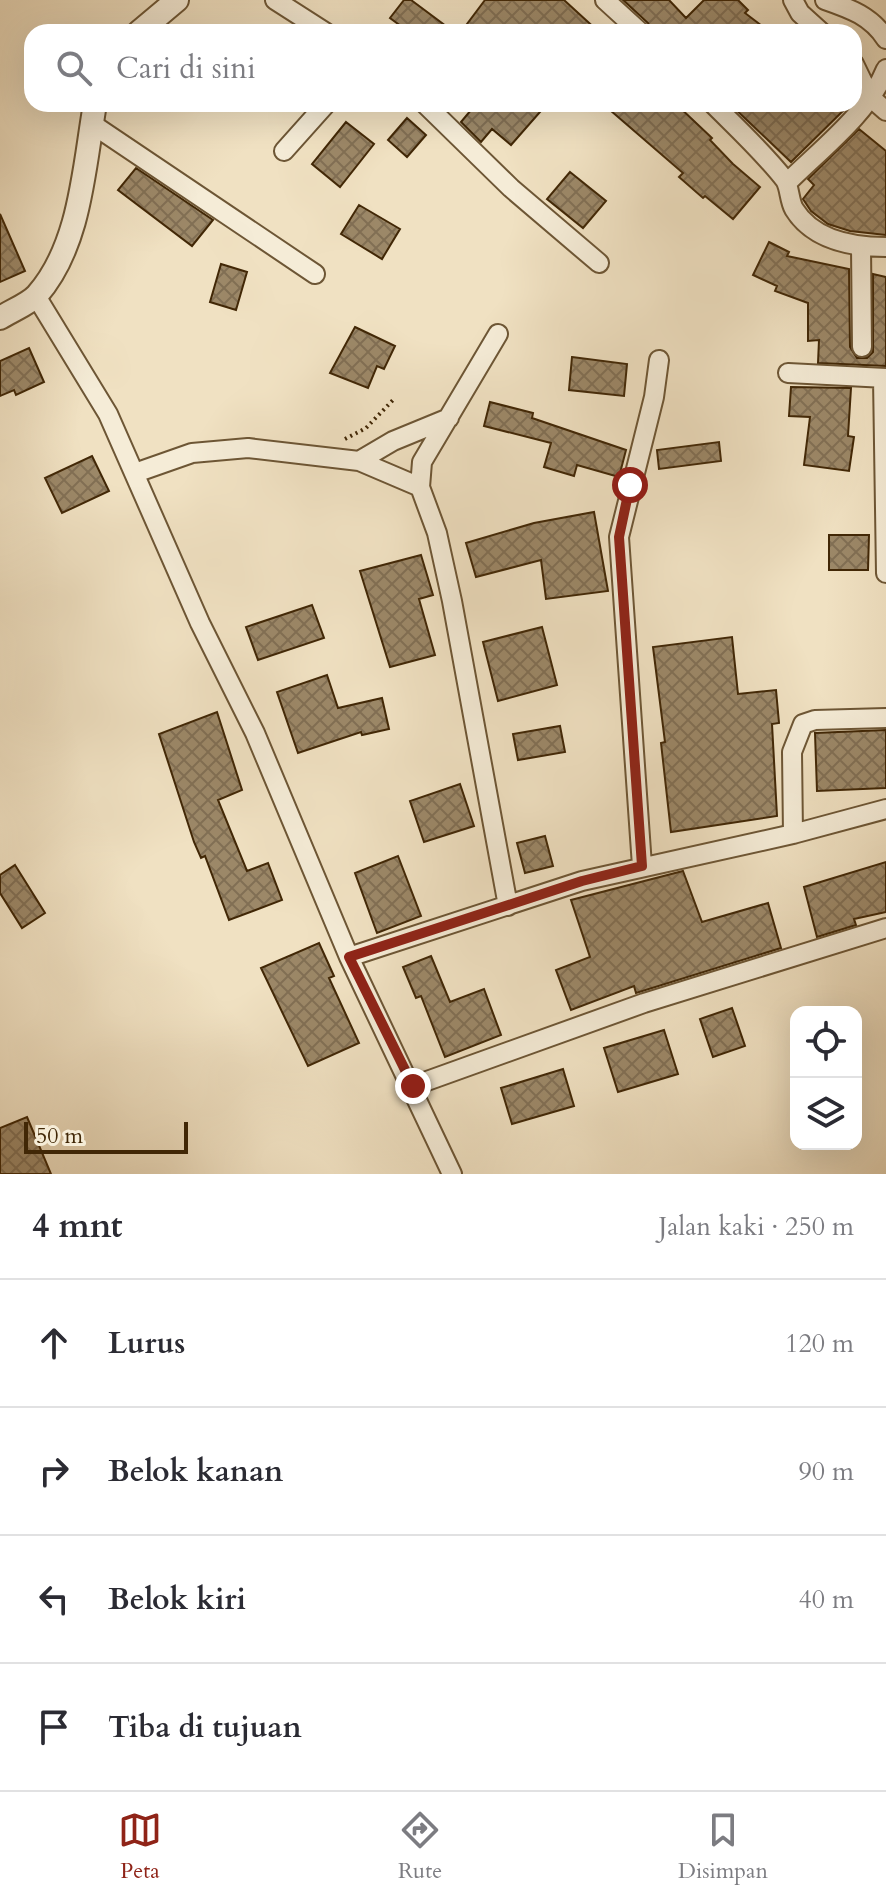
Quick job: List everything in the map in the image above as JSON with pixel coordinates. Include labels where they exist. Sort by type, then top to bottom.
[{"type":"street","points":[[148,24],[177,0]]},
{"type":"street","points":[[275,0],[312,24]]},
{"type":"street","points":[[605,0],[631,24]]},
{"type":"street","points":[[793,0],[800,13],[812,24]]},
{"type":"street","points":[[825,0],[847,7],[875,23],[886,39]]},
{"type":"street","points":[[862,105],[886,69]]},
{"type":"street","points":[[862,80],[870,97],[886,111]]},
{"type":"street","points":[[284,151],[319,112]]},
{"type":"street","points":[[433,112],[511,188],[599,263]]},
{"type":"street","points":[[720,112],[787,183],[791,204],[812,228],[831,239],[861,247],[886,247]]},
{"type":"street","points":[[787,183],[856,112]]},
{"type":"street","points":[[0,318],[36,296],[60,259],[75,217],[93,114],[315,274]]},
{"type":"street","points":[[861,247],[862,347]]},
{"type":"street","points":[[36,296],[86,373],[135,473],[200,623],[255,733],[349,957],[413,1086],[452,1174]]},
{"type":"street","points":[[498,334],[422,462],[420,487],[437,533],[452,601],[508,906]]},
{"type":"street","points":[[642,866],[619,537],[654,397],[659,360]]},
{"type":"street","points":[[788,373],[884,378],[886,573]]},
{"type":"street","points":[[359,461],[393,441],[449,418]]},
{"type":"street","points":[[135,473],[192,453],[248,448],[359,461],[420,487]]},
{"type":"street","points":[[793,834],[792,752],[803,724],[815,720],[886,718]]},
{"type":"street","points":[[349,957],[582,881],[793,834],[886,809]]},
{"type":"street","points":[[413,1086],[644,1003],[886,928]]},
{"type":"path","points":[[311,457],[366,428],[395,398]]},
{"type":"building","points":[[404,0],[411,0],[443,24],[398,24],[390,18]]},
{"type":"building","points":[[485,0],[564,0],[590,24],[467,24]]},
{"type":"building","points":[[623,0],[669,0],[686,18],[704,0],[738,0],[748,10],[745,13],[759,24],[648,24]]},
{"type":"building","points":[[469,112],[540,112],[511,145],[492,129],[481,142],[461,122]]},
{"type":"building","points":[[612,112],[684,112],[733,164],[760,187],[733,219],[679,177],[683,173]]},
{"type":"building","points":[[738,112],[842,112],[791,162]]},
{"type":"building","points":[[407,118],[426,135],[407,157],[388,140]]},
{"type":"building","points":[[346,122],[374,144],[340,187],[312,164]]},
{"type":"building","points":[[859,129],[886,151],[886,235],[850,231],[828,224],[811,211],[803,199],[814,185],[808,179]]},
{"type":"building","points":[[136,168],[213,220],[192,246],[118,190]]},
{"type":"building","points":[[570,172],[606,201],[583,228],[547,199]]},
{"type":"building","points":[[359,205],[400,229],[382,259],[341,234]]},
{"type":"building","points":[[0,214],[25,271],[0,282]]},
{"type":"building","points":[[769,242],[789,252],[787,256],[849,269],[850,347],[857,358],[867,358],[873,352],[873,274],[886,277],[886,366],[818,363],[819,340],[808,341],[808,303],[775,291],[777,286],[753,275]]},
{"type":"building","points":[[221,264],[247,272],[236,310],[210,302]]},
{"type":"building","points":[[355,327],[395,346],[384,369],[377,366],[368,388],[330,373]]},
{"type":"building","points":[[29,348],[44,382],[16,395],[14,390],[0,396],[0,361]]},
{"type":"building","points":[[572,357],[627,364],[624,396],[569,390]]},
{"type":"building","points":[[791,387],[851,388],[848,436],[854,437],[849,471],[804,465],[810,417],[789,416]]},
{"type":"building","points":[[490,402],[533,413],[532,418],[626,450],[619,477],[577,465],[574,476],[544,467],[551,443],[484,426]]},
{"type":"building","points":[[719,442],[721,461],[659,469],[657,450]]},
{"type":"building","points":[[92,456],[109,491],[62,513],[45,478]]},
{"type":"building","points":[[594,512],[608,591],[546,599],[541,560],[476,577],[466,543],[534,523]]},
{"type":"building","points":[[829,535],[869,535],[868,570],[829,570]]},
{"type":"building","points":[[421,555],[433,595],[419,599],[435,655],[390,667],[360,571]]},
{"type":"building","points":[[312,605],[324,638],[258,660],[246,627]]},
{"type":"building","points":[[542,627],[557,685],[498,701],[483,642]]},
{"type":"building","points":[[732,637],[738,694],[776,690],[779,723],[772,724],[777,816],[671,832],[661,743],[665,742],[653,647]]},
{"type":"building","points":[[327,675],[338,708],[382,698],[389,729],[362,735],[361,732],[298,753],[277,692]]},
{"type":"building","points":[[217,712],[242,790],[218,800],[247,871],[268,863],[282,900],[229,920],[205,856],[201,858],[194,842],[159,734]]},
{"type":"building","points":[[560,726],[565,752],[518,760],[513,734]]},
{"type":"building","points":[[886,730],[886,788],[817,791],[815,733]]},
{"type":"building","points":[[460,784],[474,826],[424,842],[410,801]]},
{"type":"building","points":[[545,836],[553,866],[525,873],[517,843]]},
{"type":"building","points":[[398,856],[421,916],[377,933],[355,873]]},
{"type":"building","points":[[886,862],[886,912],[854,919],[856,925],[817,937],[804,887]]},
{"type":"building","points":[[15,865],[45,913],[22,928],[0,893],[0,875]]},
{"type":"building","points":[[683,871],[702,922],[768,903],[781,948],[636,993],[634,986],[571,1010],[556,970],[590,957],[571,900]]},
{"type":"building","points":[[319,943],[334,976],[329,978],[359,1043],[308,1066],[261,968]]},
{"type":"building","points":[[431,956],[450,1002],[484,989],[501,1035],[445,1057],[421,996],[416,998],[403,967]]},
{"type":"building","points":[[732,1008],[745,1046],[713,1057],[700,1019]]},
{"type":"building","points":[[664,1030],[678,1074],[618,1092],[604,1048]]},
{"type":"building","points":[[563,1069],[574,1106],[512,1124],[501,1088]]},
{"type":"building","points":[[27,1117],[51,1174],[0,1174],[0,1128]]},
{"type":"route","points":[[413,1086],[349,957],[582,881],[642,866],[619,537],[630,485]]}]
